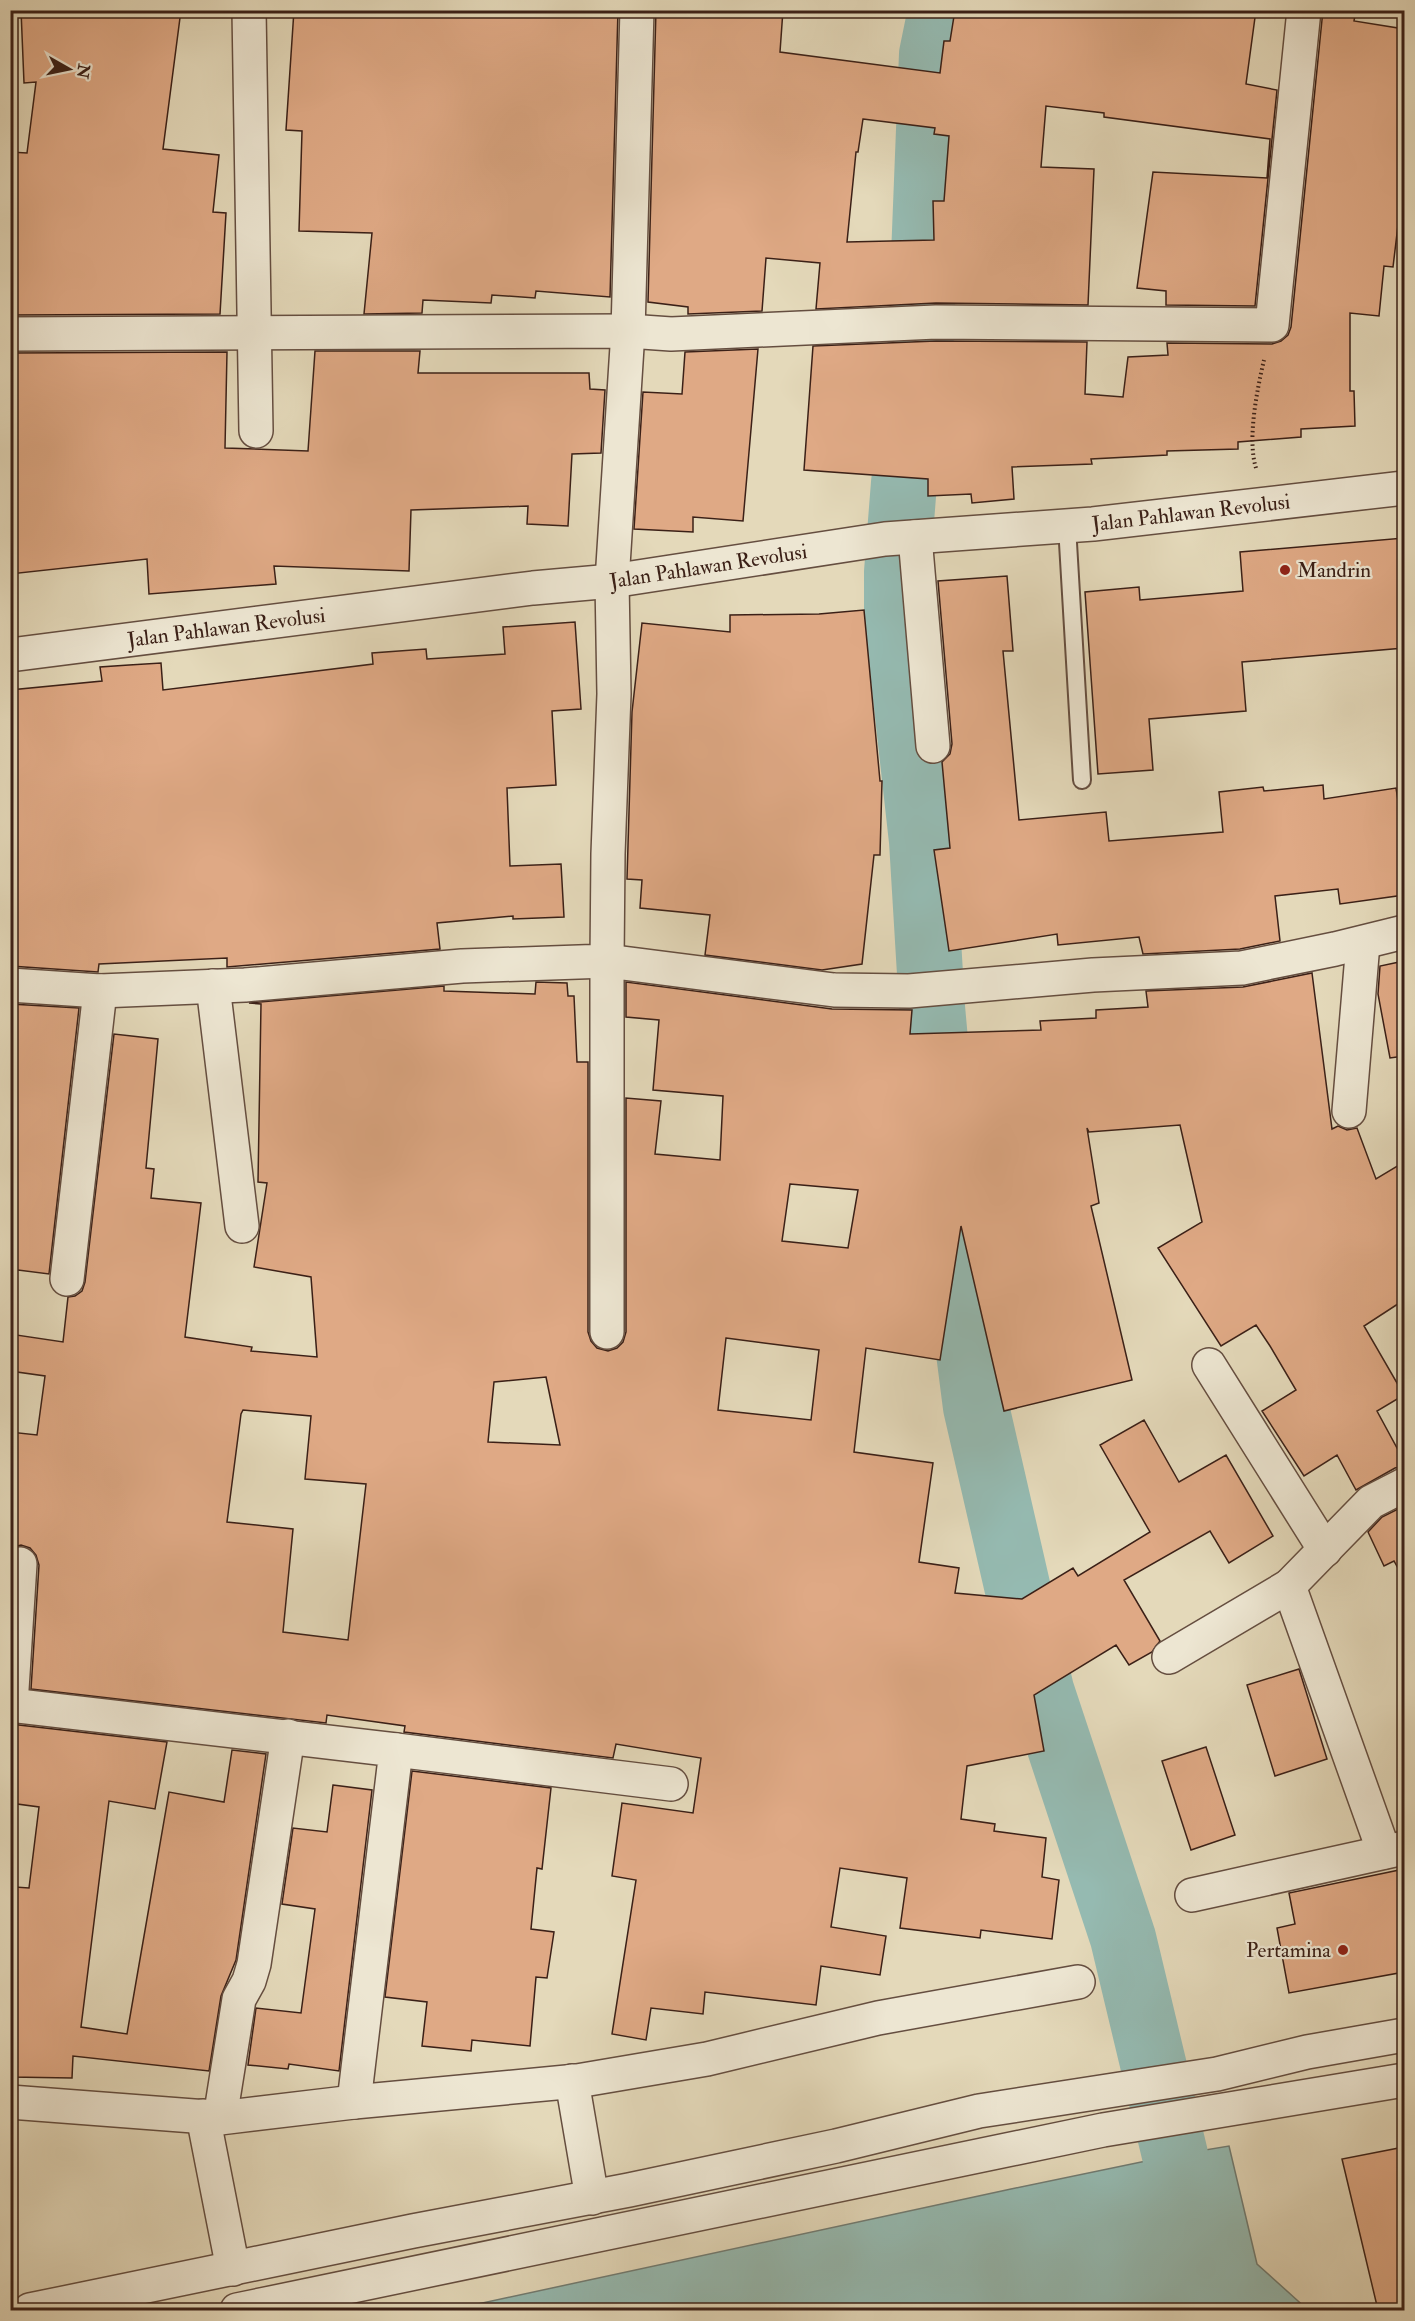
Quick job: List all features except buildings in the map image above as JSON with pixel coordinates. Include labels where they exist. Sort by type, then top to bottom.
[{"type":"street","points":[[249,10],[256,431]]},
{"type":"street","points":[[607,1332],[608,854],[614,694],[612,581],[628,331],[637,10]]},
{"type":"street","points":[[10,334],[628,331],[671,334],[921,323],[1272,325],[1304,10]]},
{"type":"street","name":"Jalan Pahlawan Revolusi","points":[[10,654],[533,588],[612,581],[902,538],[1068,526],[1404,488]]},
{"type":"street","points":[[902,538],[933,746]]},
{"type":"street","points":[[10,985],[100,991],[213,986],[462,966],[607,961],[834,990],[909,991],[1093,975],[1242,968],[1363,943],[1404,932]]},
{"type":"street","points":[[1349,1111],[1363,943]]},
{"type":"street","points":[[213,986],[242,1226]]},
{"type":"street","points":[[67,1278],[100,991]]},
{"type":"street","points":[[1209,1365],[1325,1550]]},
{"type":"street","points":[[1168,1657],[1289,1586],[1371,1502],[1404,1485]]},
{"type":"street","points":[[20,1564],[11,1705],[288,1736],[671,1784]]},
{"type":"street","points":[[1192,1895],[1394,1850],[1289,1586]]},
{"type":"street","points":[[230,2257],[210,2124],[239,1999],[249,1981],[254,1964],[288,1736]]},
{"type":"street","points":[[354,2102],[396,1750]]},
{"type":"street","points":[[10,2102],[210,2124],[354,2102],[572,2081],[707,2059],[878,2018],[1078,1982]]},
{"type":"street","points":[[30,2310],[230,2257],[413,2231],[592,2198],[825,2148],[979,2111],[1217,2074],[1306,2052],[1404,2035]]},
{"type":"street","points":[[237,2310],[1103,2130],[1404,2080]]},
{"type":"street","points":[[572,2081],[592,2198]]},
{"type":"lane","points":[[1068,526],[1082,780]]},
{"type":"path","points":[[1268,504],[1253,458],[1256,395],[1272,325]]},
{"type":"water","points":[[1229,2146],[1257,2264],[1308,2310],[450,2310],[1011,2189]]},
{"type":"waterway","points":[[941,10],[932,54],[920,358],[904,483],[897,572],[897,617],[922,841],[932,1007],[949,1197],[976,1407],[1041,1690],[1123,1938],[1175,2155]]},
{"type":"place","name":"Mandrin","points":[[1285,570]]},
{"type":"place","name":"Pertamina","points":[[1343,1950]]}]
